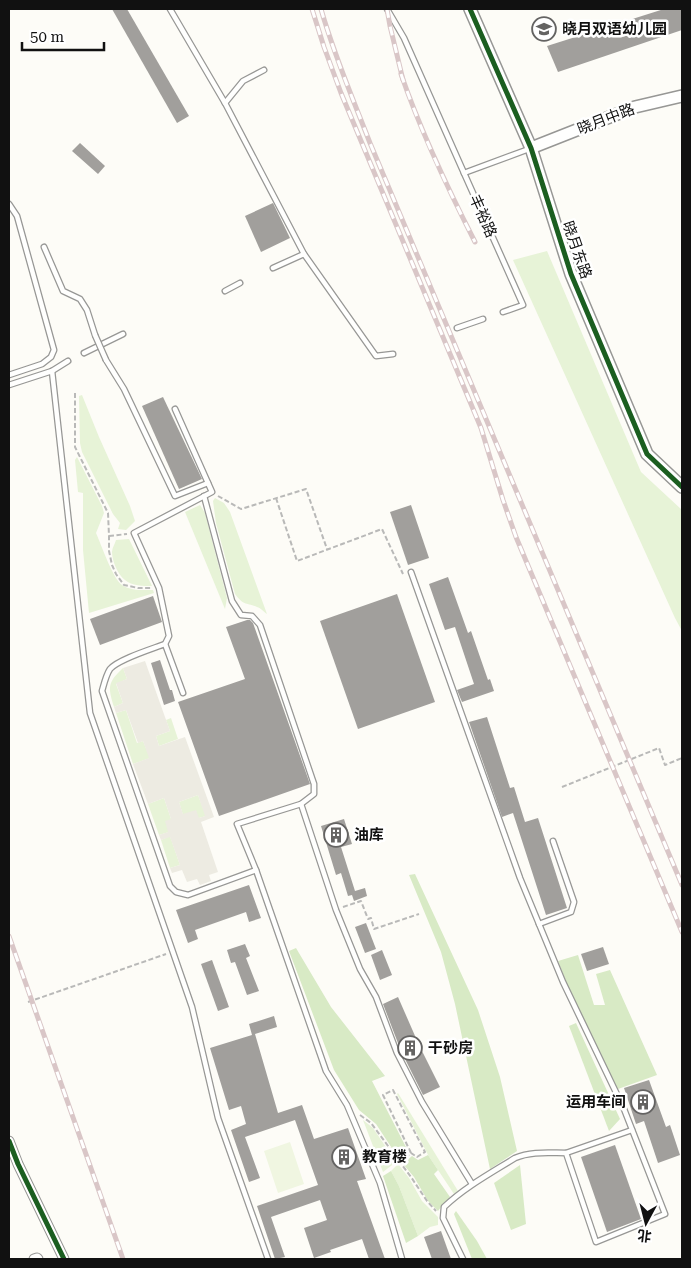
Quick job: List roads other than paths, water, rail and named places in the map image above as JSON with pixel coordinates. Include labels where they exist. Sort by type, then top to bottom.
[{"type":"street","name":"晓月东路","points":[[470,9],[531,148],[571,274],[647,454],[682,487]]},
{"type":"street","name":"晓月中路","points":[[531,148],[635,108],[682,96]]},
{"type":"street","points":[[9,1141],[18,1164],[64,1259]]},
{"type":"lane","points":[[170,9],[225,103],[304,254],[376,356],[393,354]]},
{"type":"lane","points":[[387,9],[404,38],[464,173],[531,148]]},
{"type":"lane","points":[[225,103],[243,81],[264,70]]},
{"type":"lane","name":"丰裕路","points":[[464,173],[523,305],[503,312]]},
{"type":"lane","points":[[9,204],[17,216],[54,350],[51,357],[42,364],[9,375]]},
{"type":"lane","points":[[44,247],[63,291],[80,299],[87,310],[106,360],[124,389],[175,496],[208,483]]},
{"type":"lane","points":[[272,268],[304,254]]},
{"type":"lane","points":[[225,291],[240,283]]},
{"type":"lane","points":[[457,328],[483,319]]},
{"type":"lane","points":[[84,353],[123,334]]},
{"type":"lane","points":[[9,385],[52,371],[68,361]]},
{"type":"lane","points":[[52,371],[90,713],[192,1007],[218,1118],[268,1259]]},
{"type":"lane","points":[[175,409],[212,492],[134,533],[158,588],[169,636],[165,644],[120,662],[110,669],[102,691],[170,886],[176,892],[188,894],[256,870]]},
{"type":"lane","points":[[204,496],[232,601],[241,615],[252,616],[260,625],[314,784],[314,794],[301,804],[236,824],[256,870],[326,1071],[347,1105],[380,1183],[402,1259]]},
{"type":"lane","points":[[411,572],[517,869],[563,982],[624,1109],[665,1214],[596,1242],[566,1153]]},
{"type":"lane","points":[[165,644],[183,693]]},
{"type":"lane","points":[[301,804],[336,910],[360,968],[376,997],[397,1053],[422,1102],[472,1184]]},
{"type":"lane","points":[[539,924],[571,912],[574,902],[553,841]]},
{"type":"lane","points":[[462,1259],[443,1218],[444,1207],[472,1184],[522,1155],[566,1153],[632,1130]]},
{"type":"railway","points":[[312,9],[341,93],[481,428],[516,537],[682,932]]},
{"type":"railway","points":[[321,9],[338,60],[370,143],[682,885]]},
{"type":"railway","points":[[387,9],[403,80]]},
{"type":"railway","points":[[401,74],[435,159],[475,242]]},
{"type":"railway","points":[[9,936],[123,1259]]},
{"type":"place","name":"晓月双语幼儿园","points":[[544,29]]},
{"type":"place","name":"油库","points":[[336,835]]},
{"type":"place","name":"干砂房","points":[[410,1048]]},
{"type":"place","name":"运用车间","points":[[643,1102]]},
{"type":"place","name":"教育楼","points":[[344,1157]]}]
